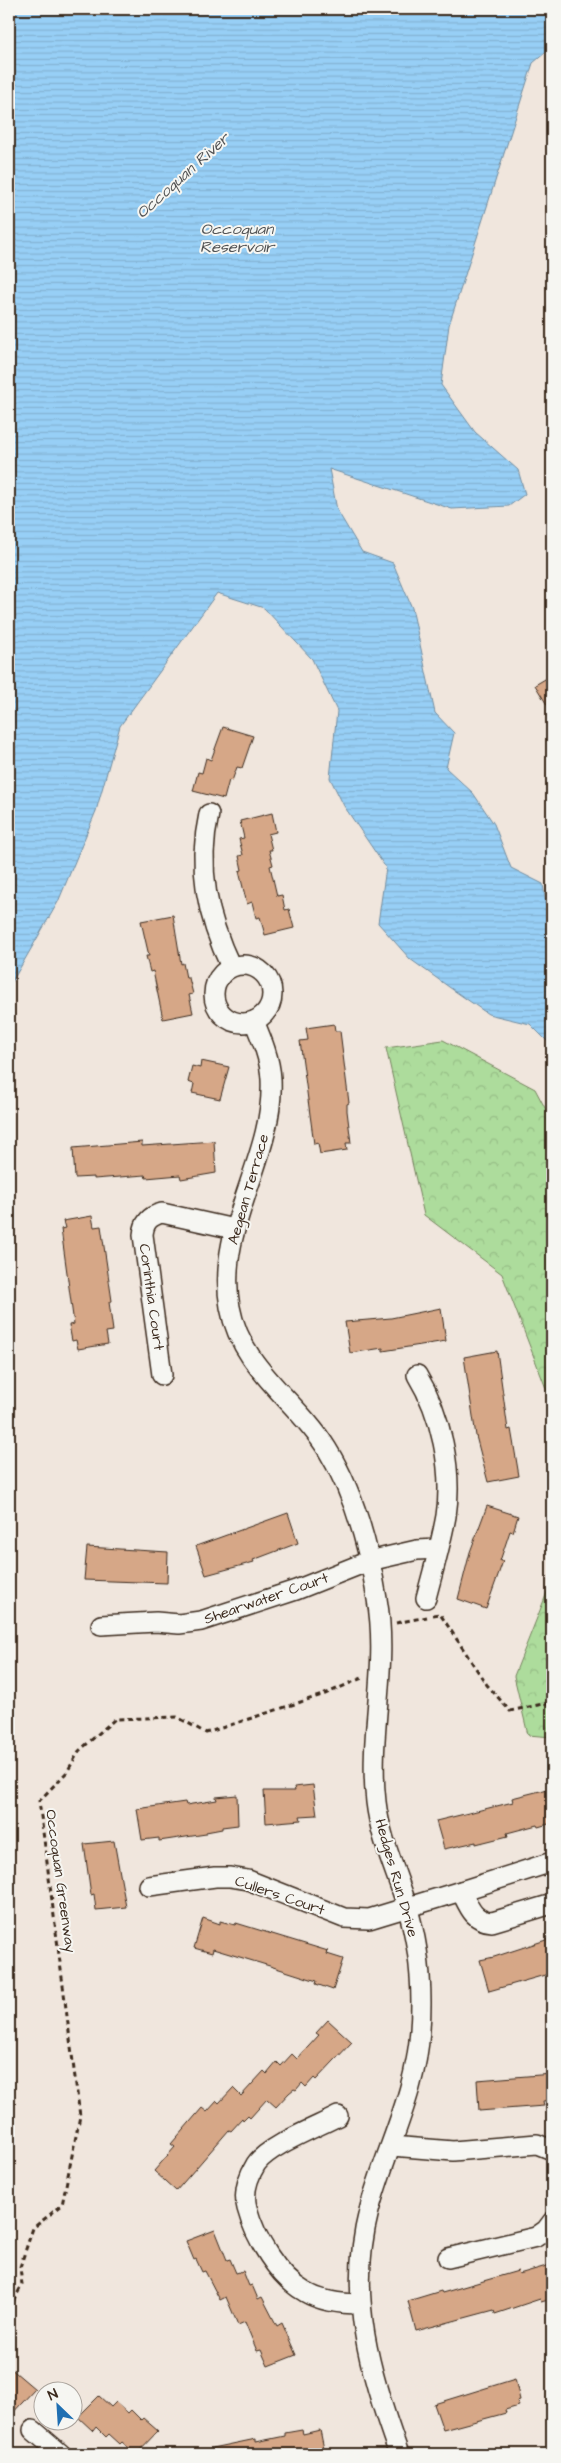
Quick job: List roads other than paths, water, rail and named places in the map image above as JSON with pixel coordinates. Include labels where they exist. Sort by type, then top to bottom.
[{"type":"street","points":[[209,814],[204,854],[204,884],[209,912],[218,940],[231,966]]},
{"type":"street","points":[[252,965],[262,970],[269,978],[272,995],[268,1008],[254,1021],[244,1024],[233,1022],[217,1008],[213,988],[217,978],[231,966],[252,965]]},
{"type":"street","name":"Aegean Terrace","points":[[254,1021],[268,1059],[270,1101],[263,1142],[234,1229],[228,1278],[230,1307],[244,1344],[255,1364],[275,1390],[308,1423],[326,1448]]},
{"type":"street","name":"Corinthia Court","points":[[162,1375],[144,1235],[147,1221],[153,1215],[162,1212],[234,1229]]},
{"type":"street","points":[[417,1375],[435,1411],[444,1452],[447,1495],[446,1514],[426,1598]]},
{"type":"street","name":"Hedges Run Drive","points":[[326,1448],[348,1493],[369,1561],[378,1602],[381,1680],[374,1745],[376,1806],[386,1846],[408,1908],[422,1994],[420,2033],[415,2071],[406,2109],[369,2211],[361,2253],[360,2304],[368,2355],[375,2384],[399,2454]]},
{"type":"street","name":"Shearwater Court","points":[[101,1625],[156,1622],[178,1624],[201,1621],[296,1590],[369,1561],[410,1551],[438,1549]]},
{"type":"street","name":"Cullers Court","points":[[149,1886],[215,1877],[230,1877],[248,1880],[344,1918],[356,1920],[369,1919],[408,1908],[552,1862]]},
{"type":"street","points":[[461,1891],[471,1911],[483,1921],[492,1922],[552,1904]]},
{"type":"street","points":[[338,2116],[268,2152],[257,2162],[250,2175],[246,2190],[247,2207],[256,2230],[271,2256],[290,2281],[305,2292],[322,2300],[340,2304],[360,2304]]},
{"type":"street","points":[[392,2146],[453,2151],[538,2144],[552,2150]]},
{"type":"street","points":[[448,2258],[536,2237],[552,2222]]},
{"type":"street","points":[[33,2430],[60,2454]]},
{"type":"water","name":"Occoquan Reservoir","points":[[9,9],[552,9],[552,47],[533,63],[449,325],[441,385],[475,432],[518,470],[525,494],[509,506],[452,509],[329,469],[337,510],[362,552],[393,563],[412,608],[435,713],[454,733],[446,768],[473,793],[494,824],[511,868],[543,884],[546,905],[552,907],[552,1046],[530,1024],[488,1014],[449,987],[410,959],[378,923],[386,868],[344,806],[330,778],[337,711],[312,659],[264,608],[217,593],[120,726],[96,811],[58,902],[9,987]]},
{"type":"water label","name":"Occoquan River","points":[[182,175]]}]
